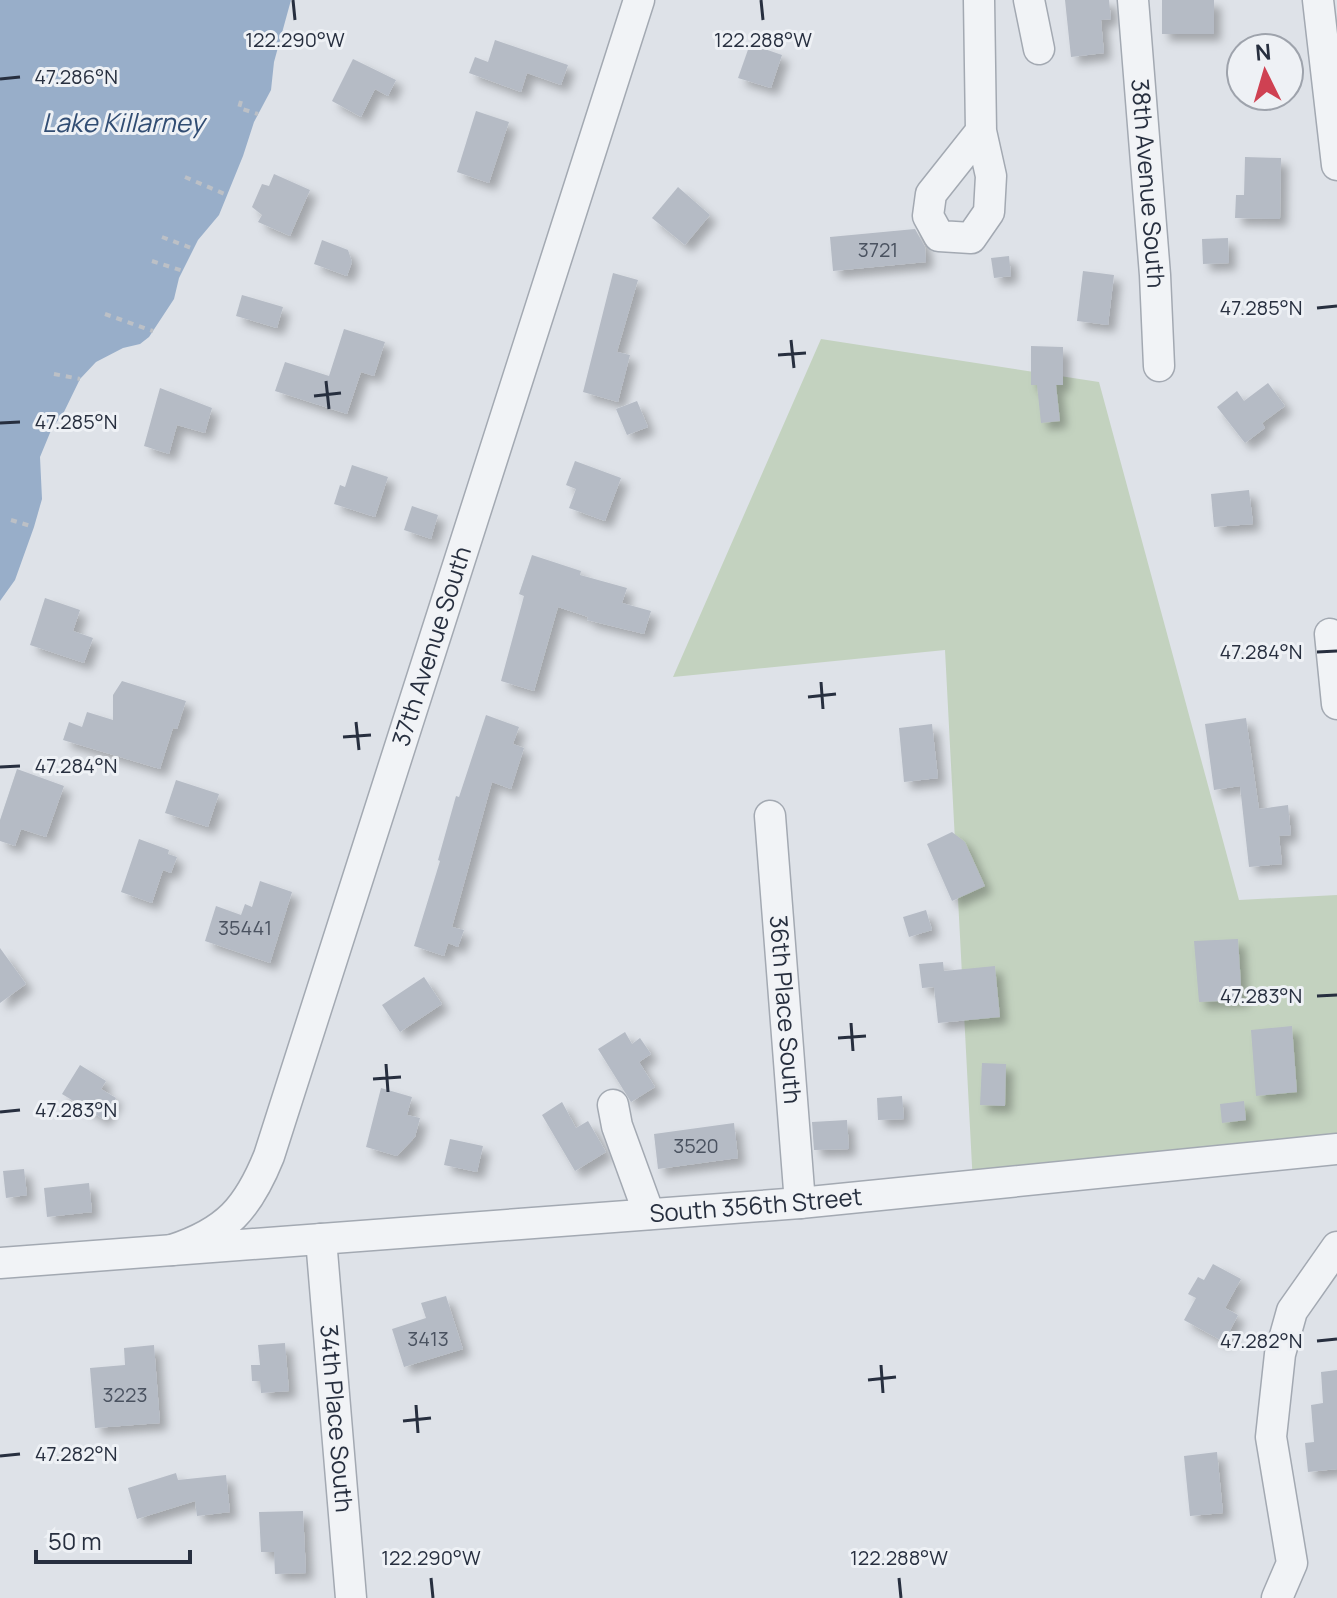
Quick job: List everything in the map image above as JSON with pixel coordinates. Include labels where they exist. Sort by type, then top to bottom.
[{"type":"street","name":"37th Avenue South","points":[[172,1250],[200,1241],[232,1219],[249,1198],[269,1156],[639,0]]},
{"type":"street","points":[[979,0],[981,131]]},
{"type":"street","points":[[1029,0],[1039,49]]},
{"type":"street","name":"38th Avenue South","points":[[1133,0],[1155,275],[1159,366]]},
{"type":"street","points":[[1318,0],[1337,165]]},
{"type":"street","points":[[1330,634],[1337,704]]},
{"type":"street","name":"36th Place South","points":[[770,816],[800,1203]]},
{"type":"street","points":[[613,1105],[617,1126],[649,1214]]},
{"type":"street","name":"South 356th Street","points":[[0,1263],[800,1203],[1337,1149]]},
{"type":"street","name":"34th Place South","points":[[321,1239],[351,1598]]},
{"type":"street","points":[[1277,1598],[1292,1563],[1271,1437],[1280,1354],[1292,1311],[1337,1247]]},
{"type":"path","points":[[241,101],[239,108],[258,114]]},
{"type":"path","points":[[185,177],[227,195]]},
{"type":"path","points":[[162,237],[194,249]]},
{"type":"path","points":[[152,261],[183,271]]},
{"type":"path","points":[[105,314],[153,331]]},
{"type":"path","points":[[54,374],[80,379]]},
{"type":"path","points":[[11,520],[34,527]]},
{"type":"green space","points":[[821,339],[1099,382],[1239,900],[1337,895],[1337,1156],[973,1185],[945,650],[673,677]]},
{"type":"water","name":"Lake Killarney","points":[[0,0],[291,0],[274,62],[271,90],[254,122],[219,215],[198,240],[179,278],[174,299],[149,337],[140,344],[123,348],[96,362],[80,379],[63,414],[52,428],[40,457],[42,499],[34,527],[15,580],[0,601]]},
{"type":"building","points":[[1065,0],[1109,0],[1111,19],[1101,20],[1104,53],[1071,57]]},
{"type":"building","points":[[1162,0],[1214,0],[1214,34],[1162,34]]},
{"type":"building","points":[[495,40],[568,65],[561,85],[527,73],[521,92],[469,73],[475,57],[488,62]]},
{"type":"building","points":[[750,44],[782,55],[771,88],[738,78]]},
{"type":"building","points":[[353,59],[396,80],[388,96],[375,89],[361,117],[332,101]]},
{"type":"building","points":[[476,111],[509,122],[489,183],[457,172]]},
{"type":"building","points":[[1245,157],[1281,158],[1280,219],[1235,218],[1236,195],[1244,195]]},
{"type":"building","points":[[274,174],[310,190],[290,236],[258,222],[262,215],[252,207],[262,184],[269,186]]},
{"type":"building","points":[[678,187],[710,215],[685,245],[652,218]]},
{"type":"building","points":[[915,229],[925,247],[926,262],[833,271],[830,237]]},
{"type":"building","points":[[1228,238],[1229,263],[1203,264],[1202,239]]},
{"type":"building","points":[[322,240],[348,250],[352,262],[347,276],[314,264]]},
{"type":"building","points":[[1009,256],[1011,276],[994,278],[991,258]]},
{"type":"building","points":[[1083,271],[1114,275],[1108,325],[1077,321]]},
{"type":"building","points":[[613,273],[638,280],[617,352],[630,355],[618,402],[583,392]]},
{"type":"building","points":[[242,295],[283,307],[277,328],[236,316]]},
{"type":"building","points":[[344,329],[385,342],[374,376],[361,372],[347,414],[275,391],[285,362],[329,376]]},
{"type":"building","points":[[1031,346],[1063,347],[1063,385],[1056,385],[1060,421],[1041,423],[1037,385],[1031,385]]},
{"type":"building","points":[[1268,383],[1285,406],[1262,423],[1265,428],[1245,443],[1217,407],[1237,391],[1244,401]]},
{"type":"building","points":[[160,388],[212,408],[205,433],[177,425],[169,454],[144,446]]},
{"type":"building","points":[[637,401],[648,427],[627,435],[616,409]]},
{"type":"building","points":[[575,461],[621,478],[605,521],[569,508],[576,489],[566,485]]},
{"type":"building","points":[[352,465],[388,477],[375,517],[334,504],[340,485],[345,487]]},
{"type":"building","points":[[1249,490],[1253,524],[1214,527],[1211,494]]},
{"type":"building","points":[[412,506],[438,515],[431,539],[404,530]]},
{"type":"building","points":[[532,555],[581,571],[580,575],[627,588],[622,603],[651,611],[644,634],[587,620],[588,617],[558,607],[534,691],[501,681],[524,596],[519,594]]},
{"type":"building","points":[[45,598],[80,610],[73,631],[93,638],[84,663],[30,645]]},
{"type":"building","points":[[122,681],[186,701],[177,729],[173,728],[160,769],[63,740],[69,722],[82,727],[87,712],[113,720],[113,695]]},
{"type":"building","points":[[486,715],[519,727],[513,744],[524,748],[511,789],[492,782],[452,927],[464,930],[458,947],[448,943],[444,956],[414,946],[456,796],[459,797]]},
{"type":"building","points":[[1246,718],[1259,809],[1288,805],[1291,835],[1279,836],[1282,864],[1249,867],[1240,786],[1214,790],[1205,724]]},
{"type":"building","points":[[932,724],[938,778],[904,782],[899,728]]},
{"type":"building","points":[[17,769],[64,786],[46,837],[21,829],[15,846],[0,841],[0,820]]},
{"type":"building","points":[[176,780],[219,794],[208,827],[165,813]]},
{"type":"building","points":[[952,832],[965,842],[985,886],[952,901],[927,844]]},
{"type":"building","points":[[139,839],[169,850],[168,854],[177,857],[171,873],[163,870],[152,903],[121,892]]},
{"type":"building","points":[[260,881],[292,892],[270,963],[205,941],[216,906],[241,915],[245,904],[252,907]]},
{"type":"building","points":[[926,910],[932,930],[909,937],[903,917]]},
{"type":"building","points":[[1238,939],[1242,1000],[1199,1002],[1194,941]]},
{"type":"building","points":[[0,948],[26,984],[0,1003]]},
{"type":"building","points":[[943,962],[944,971],[995,966],[1000,1017],[938,1023],[934,987],[922,988],[919,964]]},
{"type":"building","points":[[424,977],[442,1004],[400,1032],[382,1005]]},
{"type":"building","points":[[1292,1026],[1297,1092],[1256,1096],[1251,1030]]},
{"type":"building","points":[[625,1032],[632,1044],[640,1038],[651,1054],[639,1062],[655,1087],[631,1102],[598,1049]]},
{"type":"building","points":[[982,1063],[1006,1064],[1005,1106],[980,1105]]},
{"type":"building","points":[[80,1065],[106,1081],[101,1089],[116,1098],[103,1119],[62,1094]]},
{"type":"building","points":[[381,1088],[412,1097],[407,1115],[420,1118],[415,1137],[397,1156],[366,1147]]},
{"type":"building","points":[[902,1096],[904,1119],[878,1120],[877,1098]]},
{"type":"building","points":[[1244,1101],[1246,1120],[1222,1123],[1220,1104]]},
{"type":"building","points":[[562,1102],[576,1128],[588,1121],[606,1152],[575,1171],[542,1115]]},
{"type":"building","points":[[847,1120],[849,1149],[814,1150],[812,1122]]},
{"type":"building","points":[[734,1123],[738,1158],[658,1169],[654,1134]]},
{"type":"building","points":[[450,1139],[483,1146],[477,1172],[444,1165]]},
{"type":"building","points":[[24,1169],[27,1195],[6,1198],[3,1171]]},
{"type":"building","points":[[89,1183],[92,1212],[47,1217],[44,1188]]},
{"type":"building","points":[[1213,1264],[1241,1279],[1225,1308],[1238,1315],[1224,1342],[1184,1320],[1196,1298],[1188,1294],[1198,1277],[1204,1280]]},
{"type":"building","points":[[446,1296],[463,1349],[404,1367],[392,1329],[426,1318],[421,1303]]},
{"type":"building","points":[[285,1343],[289,1391],[261,1393],[260,1381],[252,1381],[251,1365],[260,1365],[258,1345]]},
{"type":"building","points":[[154,1345],[160,1423],[95,1428],[90,1368],[125,1365],[124,1348]]},
{"type":"building","points":[[1337,1370],[1337,1469],[1308,1472],[1305,1443],[1314,1442],[1311,1405],[1323,1403],[1321,1372]]},
{"type":"building","points":[[1217,1452],[1223,1513],[1190,1516],[1184,1456]]},
{"type":"building","points":[[176,1473],[178,1480],[226,1475],[230,1512],[197,1516],[195,1501],[137,1519],[128,1488]]},
{"type":"building","points":[[303,1511],[306,1573],[275,1574],[274,1552],[261,1552],[259,1512]]}]
